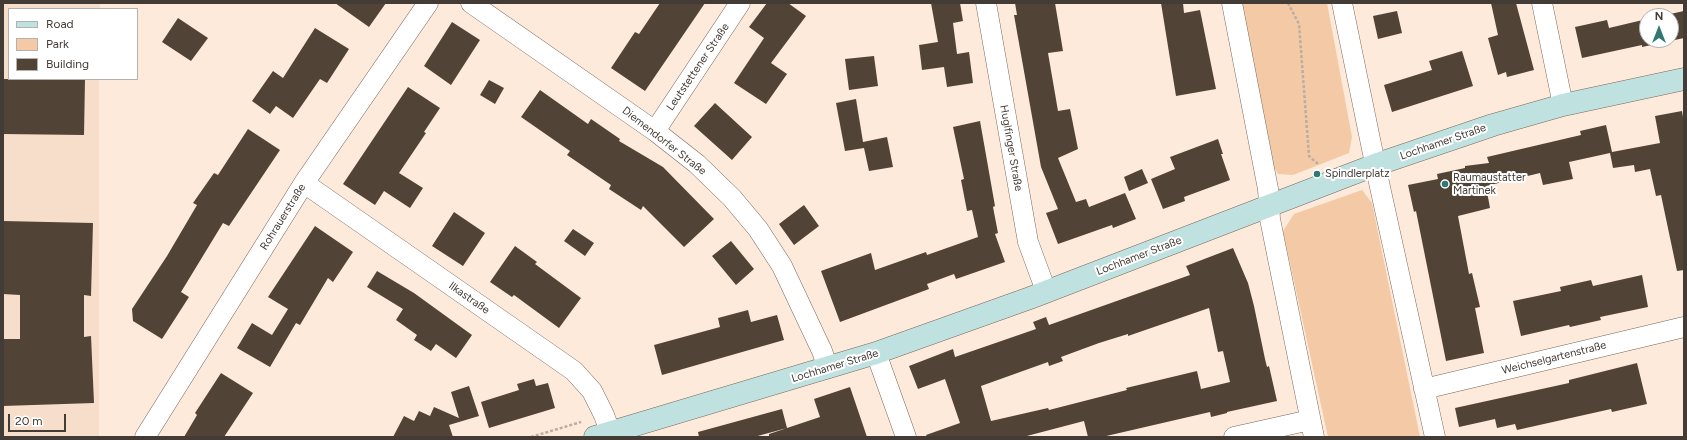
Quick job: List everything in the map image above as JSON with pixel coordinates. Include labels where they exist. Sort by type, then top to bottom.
[{"type":"main road","name":"Lochhamer Straße","points":[[606,436],[876,353],[1046,291],[1375,164],[1493,125],[1563,104],[1684,79]]},
{"type":"street","name":"Rohrauerstraße","points":[[145,437],[304,183],[428,3]]},
{"type":"street","name":"Diemendorfer Straße","points":[[471,3],[655,132],[697,164],[732,198],[758,229],[782,266],[822,351],[828,368]]},
{"type":"street","name":"Leutstettener Straße","points":[[655,132],[740,3]]},
{"type":"street","name":"Huglfinger Straße","points":[[986,3],[1028,242],[1046,291]]},
{"type":"street","points":[[1232,3],[1268,189],[1270,219],[1312,429],[1234,437]]},
{"type":"street","points":[[1342,3],[1375,164],[1435,437]]},
{"type":"street","points":[[1542,3],[1563,104]]},
{"type":"street","name":"Ilkastraße","points":[[304,183],[574,371],[592,391],[604,415],[606,436]]},
{"type":"street","name":"Weichselgartenstraße","points":[[1424,389],[1684,327]]},
{"type":"street","points":[[876,353],[906,437]]},
{"type":"path","points":[[1288,3],[1299,24],[1309,156],[1317,161],[1320,168]]},
{"type":"shaded area","points":[[3,3],[100,3],[100,8],[8,8],[8,80],[99,80],[99,437],[3,437]]},
{"type":"green space","points":[[1242,3],[1327,3],[1352,137],[1349,153],[1293,175],[1278,174],[1271,162]]},
{"type":"green space","points":[[1362,190],[1372,203],[1420,437],[1328,437],[1283,231],[1294,214]]},
{"type":"building","points":[[335,3],[386,3],[369,27]]},
{"type":"building","points":[[660,3],[705,3],[645,91],[611,68],[635,32],[639,34]]},
{"type":"building","points":[[767,3],[788,3],[806,16],[771,63],[787,74],[766,104],[734,83],[764,38],[749,27]]},
{"type":"building","points":[[931,3],[960,3],[963,21],[953,23],[957,54],[969,52],[973,83],[947,87],[944,67],[922,70],[919,45],[938,42]]},
{"type":"building","points":[[1015,3],[1055,3],[1063,51],[1048,53],[1058,111],[1070,109],[1078,149],[1058,158],[1076,202],[1086,199],[1089,207],[1125,193],[1136,219],[1113,228],[1112,225],[1058,244],[1046,213],[1058,209],[1041,167],[1014,15],[1017,15]]},
{"type":"building","points":[[1161,3],[1183,3],[1184,13],[1200,10],[1216,89],[1176,96]]},
{"type":"building","points":[[1491,3],[1516,3],[1534,70],[1507,77],[1506,72],[1498,75],[1488,38],[1498,35]]},
{"type":"building","points":[[1397,11],[1402,33],[1378,39],[1373,16]]},
{"type":"building","points":[[1684,11],[1684,38],[1679,39],[1679,12]]},
{"type":"building","points":[[178,18],[208,38],[191,61],[162,42]]},
{"type":"building","points":[[1607,20],[1609,28],[1639,21],[1639,46],[1582,58],[1575,27]]},
{"type":"building","points":[[452,22],[480,40],[451,85],[424,66]]},
{"type":"building","points":[[315,28],[349,49],[327,83],[320,79],[293,118],[276,106],[270,114],[252,101],[273,71],[283,78]]},
{"type":"building","points":[[1462,51],[1473,86],[1392,112],[1384,85],[1432,70],[1429,61]]},
{"type":"building","points":[[874,56],[878,86],[849,90],[845,59]]},
{"type":"building","points":[[3,79],[85,80],[84,135],[3,134]]},
{"type":"building","points":[[489,80],[504,88],[495,104],[480,95]]},
{"type":"building","points":[[408,87],[440,108],[424,132],[426,133],[399,173],[423,188],[410,208],[384,191],[375,205],[343,184]]},
{"type":"building","points":[[540,90],[588,124],[591,119],[620,139],[619,141],[663,167],[714,219],[684,247],[643,206],[641,210],[609,189],[611,185],[567,155],[570,151],[521,117]]},
{"type":"building","points":[[856,99],[863,142],[887,137],[893,167],[869,171],[864,148],[845,151],[836,103]]},
{"type":"building","points":[[715,103],[752,137],[732,160],[694,126]]},
{"type":"building","points":[[1682,111],[1684,123],[1684,270],[1677,271],[1661,195],[1656,196],[1650,169],[1635,172],[1634,165],[1613,168],[1610,153],[1569,162],[1573,179],[1543,185],[1540,173],[1486,186],[1490,208],[1458,216],[1469,274],[1472,273],[1480,307],[1475,308],[1484,353],[1446,361],[1416,211],[1414,212],[1408,185],[1438,179],[1437,174],[1465,168],[1465,166],[1489,163],[1487,157],[1581,135],[1580,131],[1606,125],[1612,152],[1660,143],[1655,116]]},
{"type":"building","points":[[980,121],[995,206],[993,207],[998,233],[995,234],[1005,262],[956,279],[954,274],[927,284],[929,289],[840,322],[821,271],[871,253],[875,270],[926,252],[927,255],[978,237],[972,210],[967,211],[961,180],[964,179],[953,127]]},
{"type":"building","points":[[248,129],[280,150],[229,226],[223,223],[181,292],[189,297],[162,339],[133,321],[132,309],[167,256],[197,205],[193,203],[214,173],[218,175]]},
{"type":"building","points":[[1218,139],[1223,154],[1221,154],[1230,180],[1184,197],[1185,201],[1163,209],[1151,179],[1175,169],[1170,157]]},
{"type":"building","points":[[1142,169],[1148,183],[1129,191],[1124,177]]},
{"type":"building","points":[[804,205],[819,226],[794,245],[779,224]]},
{"type":"building","points":[[454,212],[485,233],[463,266],[432,246]]},
{"type":"building","points":[[3,221],[93,223],[91,296],[84,295],[84,337],[91,336],[94,403],[3,406],[3,339],[20,339],[20,295],[3,294]]},
{"type":"building","points":[[315,226],[353,252],[333,282],[328,278],[300,325],[296,323],[270,367],[237,348],[252,323],[272,335],[288,309],[268,297]]},
{"type":"building","points":[[573,229],[594,243],[585,256],[564,241]]},
{"type":"building","points":[[731,241],[754,269],[736,285],[712,256]]},
{"type":"building","points":[[515,246],[537,262],[535,264],[581,298],[559,328],[514,295],[512,297],[490,282]]},
{"type":"building","points":[[1233,248],[1248,283],[1265,359],[1267,367],[1269,366],[1277,401],[1211,417],[1210,412],[1102,437],[1088,437],[1084,421],[1023,437],[927,437],[926,435],[960,423],[945,379],[918,389],[909,366],[953,349],[955,357],[1036,329],[1033,322],[1046,317],[1049,325],[1190,275],[1186,266]],"holes":[[[1209,308],[1218,352],[1223,351],[1230,382],[1201,389],[1197,371],[1126,388],[1127,390],[1049,410],[1048,408],[991,421],[981,386],[1048,362],[1049,366],[1063,361],[1061,357],[1099,343],[1128,334],[1128,336]]]},
{"type":"building","points":[[377,271],[414,293],[472,335],[456,358],[436,344],[431,351],[414,340],[417,335],[396,320],[403,309],[367,287]]},
{"type":"building","points":[[1642,275],[1648,307],[1600,317],[1601,320],[1570,327],[1569,325],[1521,336],[1513,301],[1561,291],[1560,287],[1591,280],[1593,286]]},
{"type":"building","points":[[748,310],[751,322],[777,315],[784,340],[662,375],[654,345],[720,327],[718,318]]},
{"type":"building","points":[[1637,363],[1647,404],[1612,412],[1611,409],[1517,430],[1515,424],[1497,428],[1495,419],[1459,427],[1455,408],[1569,383],[1569,380]]},
{"type":"building","points":[[221,373],[253,393],[224,437],[184,437],[197,415],[195,413]]},
{"type":"building","points":[[534,379],[536,386],[548,383],[555,408],[489,428],[481,402],[519,390],[517,384]]},
{"type":"building","points":[[469,386],[479,416],[449,425],[453,437],[393,437],[404,416],[414,421],[419,411],[430,416],[434,407],[459,418],[451,392]]},
{"type":"building","points":[[850,387],[867,437],[769,437],[769,434],[820,417],[814,399]]},
{"type":"building","points":[[782,409],[787,428],[754,437],[699,437],[698,432]]},
{"type":"place","name":"Spindlerplatz","points":[[1317,174]]},
{"type":"place","name":"Raumaustatter Martinek","points":[[1445,184]]}]
